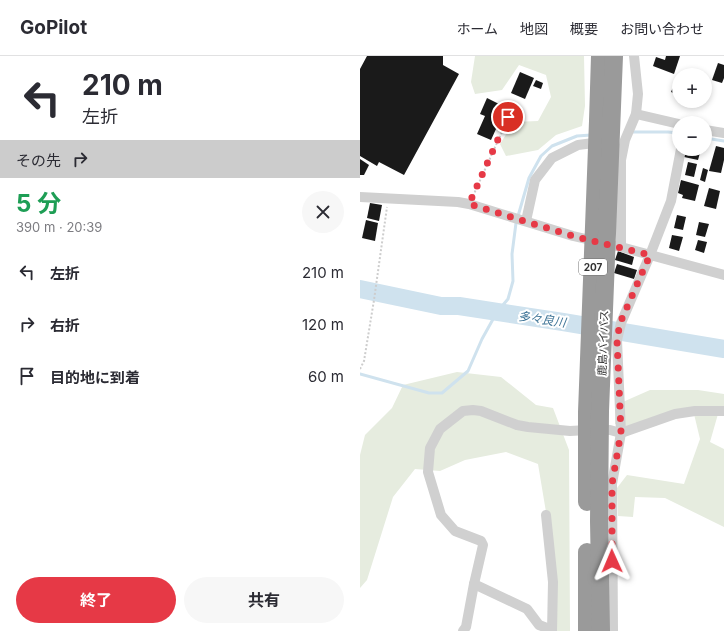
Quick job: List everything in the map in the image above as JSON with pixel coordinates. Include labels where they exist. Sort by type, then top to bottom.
[{"type":"highway","name":"鹿島バイパス","points":[[600,56],[605,122]]},
{"type":"highway","name":"鹿島バイパス","points":[[587,631],[593,421],[605,122],[614,56]]},
{"type":"highway","name":"鹿島バイパス","points":[[593,421],[599,521],[601,631]]},
{"type":"street","points":[[620,247],[621,160],[625,140],[636,114],[638,94],[634,56]]},
{"type":"street","points":[[636,114],[672,122]]},
{"type":"street","points":[[712,131],[724,133]]},
{"type":"street","points":[[526,221],[535,180],[552,158],[578,145],[625,140]]},
{"type":"street","points":[[613,631],[612,484],[621,432],[617,340],[620,323],[650,255],[671,201],[680,156]]},
{"type":"street","points":[[360,197],[458,202],[469,204],[573,236],[724,275]]},
{"type":"street","points":[[464,631],[484,545],[481,542],[456,531],[441,515],[428,472],[430,448],[440,429],[463,411],[473,410],[482,411],[518,425],[528,427],[570,431],[593,421],[610,430],[621,432],[675,414],[695,411],[724,410]]},
{"type":"street","points":[[474,584],[527,608],[539,625],[552,631],[553,582],[546,514]]},
{"type":"path","points":[[469,204],[515,103]]},
{"type":"path","points":[[360,369],[364,361],[388,199]]},
{"type":"shaded area","points":[[475,56],[584,56],[585,106],[582,126],[556,135],[538,150],[506,156],[500,144],[514,122],[538,121],[551,97],[546,75],[519,65],[502,90],[475,94],[471,82]]},
{"type":"shaded area","points":[[457,372],[501,377],[536,405],[553,408],[569,450],[570,631],[548,631],[553,554],[538,464],[506,452],[465,460],[440,471],[415,469],[393,497],[367,580],[360,588],[360,455],[365,435],[392,408],[403,385]]},
{"type":"shaded area","points":[[650,390],[698,390],[724,394],[724,408],[720,407],[710,442],[724,449],[724,527],[665,498],[635,497],[633,517],[618,516],[617,488],[627,475],[684,484],[700,439],[694,414],[638,429],[615,424],[616,405]]},
{"type":"building","points":[[367,56],[443,56],[443,65],[459,74],[404,175],[379,162],[377,166],[360,156],[360,69]]},
{"type":"building","points":[[666,56],[680,56],[676,68],[672,68],[672,73],[653,66],[656,57],[665,60]]},
{"type":"building","points":[[718,63],[724,65],[724,78],[722,83],[712,80]]},
{"type":"building","points":[[520,72],[534,78],[525,99],[511,93]]},
{"type":"building","points":[[536,80],[543,83],[541,89],[533,86]]},
{"type":"building","points":[[487,98],[503,106],[499,116],[501,118],[491,140],[477,134],[485,116],[480,114]]},
{"type":"building","points":[[716,146],[724,148],[724,160],[721,173],[709,171]]},
{"type":"building","points":[[684,156],[699,156],[698,160]]},
{"type":"building","points":[[360,159],[369,165],[364,175],[360,175]]},
{"type":"building","points":[[688,162],[697,164],[694,177],[685,175]]},
{"type":"building","points":[[703,168],[708,170],[705,182],[700,180]]},
{"type":"building","points":[[681,180],[699,185],[695,201],[682,198],[683,195],[678,193]]},
{"type":"building","points":[[709,188],[720,191],[716,209],[704,206]]},
{"type":"building","points":[[370,203],[382,205],[379,221],[367,218]]},
{"type":"building","points":[[677,215],[686,217],[683,230],[674,228]]},
{"type":"building","points":[[366,220],[378,223],[375,241],[362,238]]},
{"type":"building","points":[[699,222],[709,224],[705,237],[696,235]]},
{"type":"building","points":[[672,235],[683,237],[679,251],[669,248]]},
{"type":"building","points":[[698,240],[707,242],[704,253],[695,250]]},
{"type":"building","points":[[618,251],[634,257],[632,265],[615,260]]},
{"type":"building","points":[[617,264],[637,270],[634,279],[614,273]]},
{"type":"waterway","points":[[631,132],[672,132]]},
{"type":"waterway","points":[[360,374],[429,393],[442,393],[468,371],[482,339],[497,312],[508,299],[513,281],[512,254],[516,223],[529,178],[541,156],[552,146],[577,136],[591,135]]},
{"type":"waterway","points":[[712,139],[724,141]]},
{"type":"waterway","name":"多々良川","points":[[360,289],[441,306],[459,306],[724,349]]},
{"type":"route","points":[[508,117],[469,204],[573,236],[650,255],[620,323],[617,340],[621,432],[612,484],[612,561]]}]
